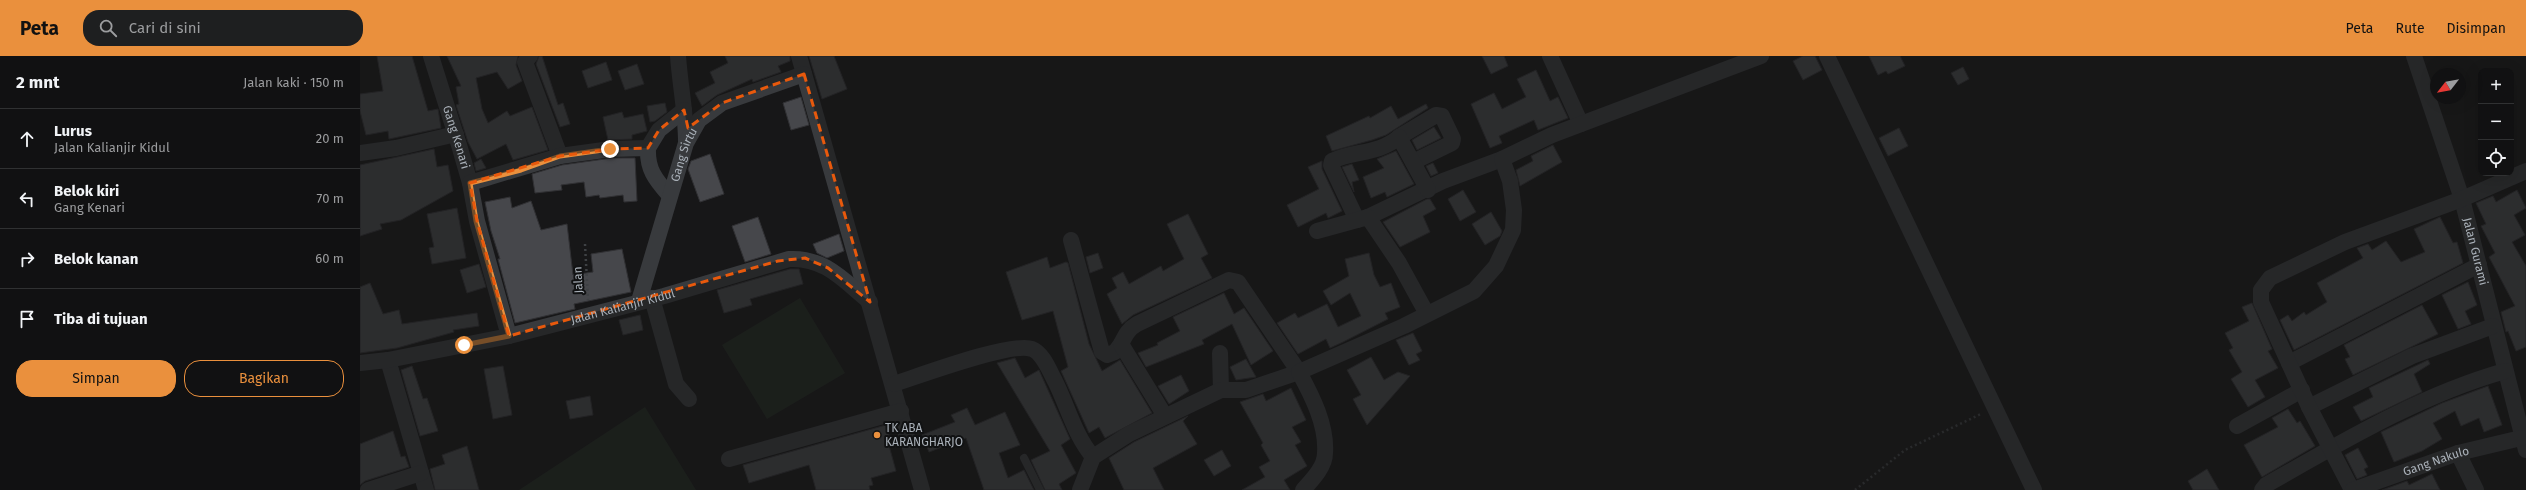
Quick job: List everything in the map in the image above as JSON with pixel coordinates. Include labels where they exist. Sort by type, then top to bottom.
[{"type":"street","name":"Gang Kenari","points":[[430,56],[456,134],[470,183],[476,221],[509,336]]},
{"type":"street","points":[[530,56],[525,62],[560,156]]},
{"type":"street","points":[[678,56],[686,143]]},
{"type":"street","points":[[799,56],[894,384],[922,490]]},
{"type":"street","points":[[1550,56],[1581,124]]},
{"type":"street","points":[[1317,231],[1362,218],[1428,190],[1462,173],[1502,159],[1581,124],[1761,56]]},
{"type":"street","points":[[1827,56],[1996,407],[2034,490]]},
{"type":"street","name":"Jalan Gurami","points":[[2414,56],[2462,199],[2524,444]]},
{"type":"street","name":"Gang Sirtu","points":[[645,300],[669,195],[686,143],[699,120],[722,103],[804,74]]},
{"type":"street","points":[[669,195],[651,173],[648,162],[648,148],[658,130],[684,110]]},
{"type":"street","points":[[1413,162],[1452,143],[1453,138],[1442,116],[1436,114],[1393,142],[1370,153],[1349,153],[1332,161],[1331,165],[1362,218],[1399,263],[1426,314]]},
{"type":"street","points":[[360,153],[396,148],[456,134]]},
{"type":"street","points":[[1399,137],[1428,190]]},
{"type":"street","points":[[470,183],[521,170],[560,156],[610,149],[648,148]]},
{"type":"street","points":[[1080,490],[1093,456],[1124,437],[1165,416],[1221,390],[1246,390],[1299,372],[1404,326],[1474,291],[1496,266],[1513,230],[1514,210],[1510,181],[1502,159]]},
{"type":"street","points":[[2352,490],[2309,407],[2261,302],[2261,290],[2270,278],[2345,242],[2462,199],[2526,171]]},
{"type":"street","points":[[1071,240],[1102,352],[1107,354],[1115,352],[1130,328],[1137,324],[1234,280],[1244,288],[1299,372],[1315,403],[1326,454],[1317,474],[1303,490]]},
{"type":"street","name":"Jalan Kalianjir Kidul","points":[[362,360],[388,360],[509,336],[730,278],[778,261],[805,258],[828,268],[870,302]]},
{"type":"street","points":[[2289,363],[2479,265]]},
{"type":"street","points":[[645,300],[676,384],[689,398]]},
{"type":"street","points":[[2309,407],[2412,356],[2494,326]]},
{"type":"street","points":[[1121,344],[1165,416]]},
{"type":"street","points":[[894,384],[1011,348],[1032,349],[1040,355],[1047,368],[1081,443],[1093,456]]},
{"type":"street","points":[[1220,353],[1221,390]]},
{"type":"street","points":[[388,360],[426,490]]},
{"type":"street","points":[[2262,490],[2266,485],[2330,448],[2448,390],[2505,371]]},
{"type":"street","points":[[2236,426],[2302,390]]},
{"type":"street","points":[[729,459],[901,412]]},
{"type":"street","name":"Gang Nakulo","points":[[2352,490],[2458,453],[2524,444]]},
{"type":"street","points":[[2458,453],[2476,490]]},
{"type":"street","points":[[368,490],[421,473]]},
{"type":"lane","points":[[1024,458],[1040,490]]},
{"type":"path","name":"Jalan","points":[[585,244],[588,315]]},
{"type":"path","points":[[1856,490],[1909,447],[1996,407]]},
{"type":"highlighted area","points":[[804,74],[870,302],[828,268],[805,258],[778,261],[509,336],[477,221],[470,183],[560,156],[611,149],[648,148],[659,130],[684,110],[688,128],[722,103]]},
{"type":"shaded area","points":[[800,298],[845,373],[767,419],[722,345]]},
{"type":"shaded area","points":[[645,407],[696,490],[519,490]]},
{"type":"building","points":[[377,56],[412,56],[428,111],[438,109],[441,128],[389,139],[388,131],[366,135],[360,111],[360,94],[383,91]]},
{"type":"building","points":[[447,56],[518,56],[516,65],[522,81],[508,89],[497,72],[476,78],[482,109],[488,123],[507,111],[510,116],[532,107],[548,150],[513,160],[506,144],[477,159],[468,142],[456,105],[459,104],[456,87],[461,86]]},
{"type":"building","points":[[539,56],[542,56],[558,105],[563,103],[570,124],[560,127],[536,64]]},
{"type":"building","points":[[725,56],[790,56],[790,61],[778,66],[781,72],[753,82],[752,79],[717,95],[702,106],[695,93],[715,83],[710,72],[728,63]]},
{"type":"building","points":[[809,56],[834,56],[847,89],[822,99]]},
{"type":"building","points":[[1482,56],[1504,56],[1508,66],[1491,74]]},
{"type":"building","points":[[1803,56],[1815,56],[1822,70],[1803,80],[1793,61]]},
{"type":"building","points":[[1869,56],[1900,56],[1905,66],[1888,74],[1886,71],[1878,75]]},
{"type":"building","points":[[606,62],[612,80],[588,88],[582,71]]},
{"type":"building","points":[[637,64],[644,84],[625,90],[618,71]]},
{"type":"building","points":[[1963,67],[1969,79],[1958,85],[1951,73]]},
{"type":"building","points":[[1536,70],[1550,101],[1558,97],[1568,118],[1538,130],[1534,120],[1499,136],[1502,143],[1490,148],[1471,104],[1494,93],[1502,109],[1526,97],[1517,79]]},
{"type":"building","points":[[801,97],[809,125],[791,130],[783,103]]},
{"type":"building","points":[[665,103],[667,112],[655,121],[650,122],[647,106]]},
{"type":"building","points":[[1426,104],[1428,108],[1386,135],[1332,151],[1326,136],[1369,116],[1370,118],[1391,106],[1398,119]]},
{"type":"building","points":[[622,112],[624,118],[643,114],[647,131],[632,135],[632,139],[608,140],[603,117]]},
{"type":"building","points":[[1434,127],[1441,138],[1417,150],[1412,140]]},
{"type":"building","points":[[1899,128],[1908,146],[1888,156],[1879,138]]},
{"type":"building","points":[[1553,145],[1562,162],[1520,186],[1516,170],[1533,161],[1531,156]]},
{"type":"building","points":[[434,149],[437,167],[448,165],[453,191],[401,220],[380,224],[382,229],[360,236],[360,165]]},
{"type":"building","points":[[1396,151],[1414,184],[1387,197],[1385,192],[1371,198],[1363,177],[1384,168],[1377,159]]},
{"type":"building","points":[[710,154],[724,194],[700,202],[688,169],[691,161]]},
{"type":"building","points":[[612,158],[635,158],[637,201],[624,202],[623,195],[600,198],[599,195],[586,197],[584,182],[561,185],[562,190],[535,193],[532,174],[562,165]]},
{"type":"building","points":[[481,159],[486,168],[476,171],[474,163]]},
{"type":"building","points":[[1322,161],[1322,169],[1342,211],[1328,218],[1326,213],[1298,227],[1287,205],[1319,189],[1308,167]]},
{"type":"building","points":[[1433,163],[1438,173],[1431,176],[1426,166]]},
{"type":"building","points":[[1352,164],[1359,180],[1352,182],[1354,192],[1342,167]]},
{"type":"building","points":[[1463,190],[1476,212],[1460,221],[1448,199]]},
{"type":"building","points":[[2517,190],[2526,208],[2514,215],[2525,235],[2512,242],[2526,266],[2526,347],[2516,351],[2508,331],[2506,332],[2501,312],[2515,306],[2489,257],[2495,253],[2481,226],[2486,224],[2476,203],[2493,196],[2496,202]]},
{"type":"building","points":[[510,197],[512,208],[531,201],[541,230],[567,224],[573,275],[593,272],[591,254],[622,249],[631,292],[574,304],[575,309],[515,323],[485,202]]},
{"type":"building","points":[[1427,199],[1430,199],[1436,209],[1423,216],[1430,232],[1400,247],[1383,222]]},
{"type":"building","points":[[457,208],[466,258],[432,264],[429,248],[434,247],[427,214]]},
{"type":"building","points":[[1491,212],[1502,231],[1500,236],[1485,245],[1472,224]]},
{"type":"building","points":[[1188,214],[1208,254],[1201,258],[1212,278],[1133,315],[1122,324],[1107,294],[1117,288],[1112,278],[1123,272],[1129,284],[1161,266],[1163,271],[1184,259],[1167,224]]},
{"type":"building","points":[[758,217],[771,254],[745,262],[732,226]]},
{"type":"building","points":[[2440,217],[2453,243],[2457,242],[2463,263],[2294,350],[2280,320],[2288,315],[2292,321],[2304,312],[2306,315],[2327,302],[2317,283],[2363,258],[2357,248],[2368,244],[2372,250],[2386,241],[2401,262],[2425,252],[2414,229]]},
{"type":"building","points":[[839,234],[844,251],[827,258],[817,253],[813,244]]},
{"type":"building","points":[[1098,253],[1103,268],[1090,273],[1086,257]]},
{"type":"building","points":[[1369,253],[1374,275],[1380,287],[1391,283],[1400,307],[1385,313],[1388,319],[1330,348],[1326,339],[1298,354],[1277,323],[1295,313],[1298,318],[1327,304],[1338,327],[1361,316],[1350,293],[1331,305],[1323,291],[1349,276],[1345,259]]},
{"type":"building","points":[[1047,257],[1050,268],[1066,262],[1068,263],[1089,344],[1102,371],[1120,360],[1152,413],[1105,438],[1099,427],[1089,433],[1061,371],[1068,367],[1053,311],[1022,320],[1006,272]]},
{"type":"building","points":[[479,264],[486,287],[467,293],[460,270]]},
{"type":"building","points":[[790,269],[799,269],[803,284],[750,299],[752,305],[724,313],[717,290]]},
{"type":"building","points":[[2468,282],[2477,305],[2465,311],[2471,324],[2458,329],[2442,295]]},
{"type":"building","points":[[370,283],[383,314],[399,310],[402,324],[477,313],[479,326],[453,330],[454,332],[397,348],[360,353],[360,287]]},
{"type":"building","points":[[1224,293],[1234,314],[1244,308],[1273,351],[1251,365],[1232,324],[1202,340],[1204,344],[1146,367],[1138,353],[1158,345],[1157,343],[1180,331],[1173,317]]},
{"type":"building","points":[[2252,303],[2272,349],[2268,351],[2278,368],[2255,380],[2265,397],[2248,407],[2231,379],[2242,372],[2229,350],[2233,348],[2225,333],[2249,321],[2242,307]]},
{"type":"building","points":[[2422,305],[2438,334],[2353,375],[2345,359],[2350,357],[2344,345]]},
{"type":"building","points":[[640,315],[643,330],[623,335],[619,320]]},
{"type":"building","points":[[1413,333],[1422,351],[1416,354],[1420,360],[1409,365],[1396,340]]},
{"type":"building","points":[[1371,357],[1384,380],[1398,372],[1410,376],[1367,425],[1353,399],[1361,395],[1347,370]]},
{"type":"building","points":[[1015,358],[1025,378],[1039,370],[1070,439],[1061,445],[1076,473],[1059,484],[1062,490],[1045,490],[1031,460],[1050,451],[997,363]]},
{"type":"building","points":[[1246,359],[1256,377],[1236,380],[1230,367]]},
{"type":"building","points":[[2428,360],[2430,364],[2414,374],[2422,392],[2361,421],[2353,407],[2373,397],[2369,388]]},
{"type":"building","points":[[412,366],[423,399],[427,398],[438,431],[420,436],[401,370]]},
{"type":"building","points":[[503,366],[512,415],[493,419],[484,369]]},
{"type":"building","points":[[1181,375],[1189,391],[1169,404],[1158,386]]},
{"type":"building","points":[[2488,386],[2502,425],[2484,432],[2479,418],[2461,426],[2455,411],[2433,423],[2442,439],[2422,451],[2394,462],[2381,432],[2442,403]]},
{"type":"building","points":[[1291,388],[1306,420],[1292,427],[1301,442],[1295,445],[1307,466],[1284,480],[1290,490],[1242,490],[1265,477],[1259,467],[1270,461],[1261,445],[1263,443],[1240,402],[1263,394],[1266,401]]},
{"type":"building","points":[[590,396],[593,415],[570,419],[566,401]]},
{"type":"building","points":[[967,408],[975,425],[1005,412],[1020,445],[999,453],[1008,478],[1024,470],[1034,490],[984,490],[966,438],[929,452],[922,435],[955,422],[951,415]]},
{"type":"building","points":[[2288,409],[2297,423],[2300,421],[2315,446],[2262,477],[2244,445],[2278,427],[2272,418]]},
{"type":"building","points":[[1188,416],[1183,421],[1197,444],[1153,468],[1164,490],[1124,490],[1109,458],[1134,442]]},
{"type":"building","points":[[886,425],[891,442],[888,442],[896,471],[871,478],[873,485],[869,486],[870,490],[816,490],[809,465],[749,483],[743,465]]},
{"type":"building","points":[[393,431],[401,457],[405,456],[409,467],[365,481],[360,485],[360,444]]},
{"type":"building","points":[[467,446],[479,490],[435,490],[430,469],[445,464],[442,455]]},
{"type":"building","points":[[2358,448],[2368,467],[2364,469],[2367,475],[2357,479],[2345,455]]},
{"type":"building","points":[[1222,450],[1231,466],[1214,476],[1204,460]]},
{"type":"building","points":[[2207,469],[2219,490],[2193,490],[2188,481]]},
{"type":"building","points":[[2432,474],[2440,490],[2382,490],[2407,481],[2409,485]]},
{"type":"place","name":"TK ABA KARANGHARJO","points":[[877,435]]},
{"type":"route","points":[[464,345],[509,336],[476,221],[470,183],[521,170],[560,156],[610,149]]}]
